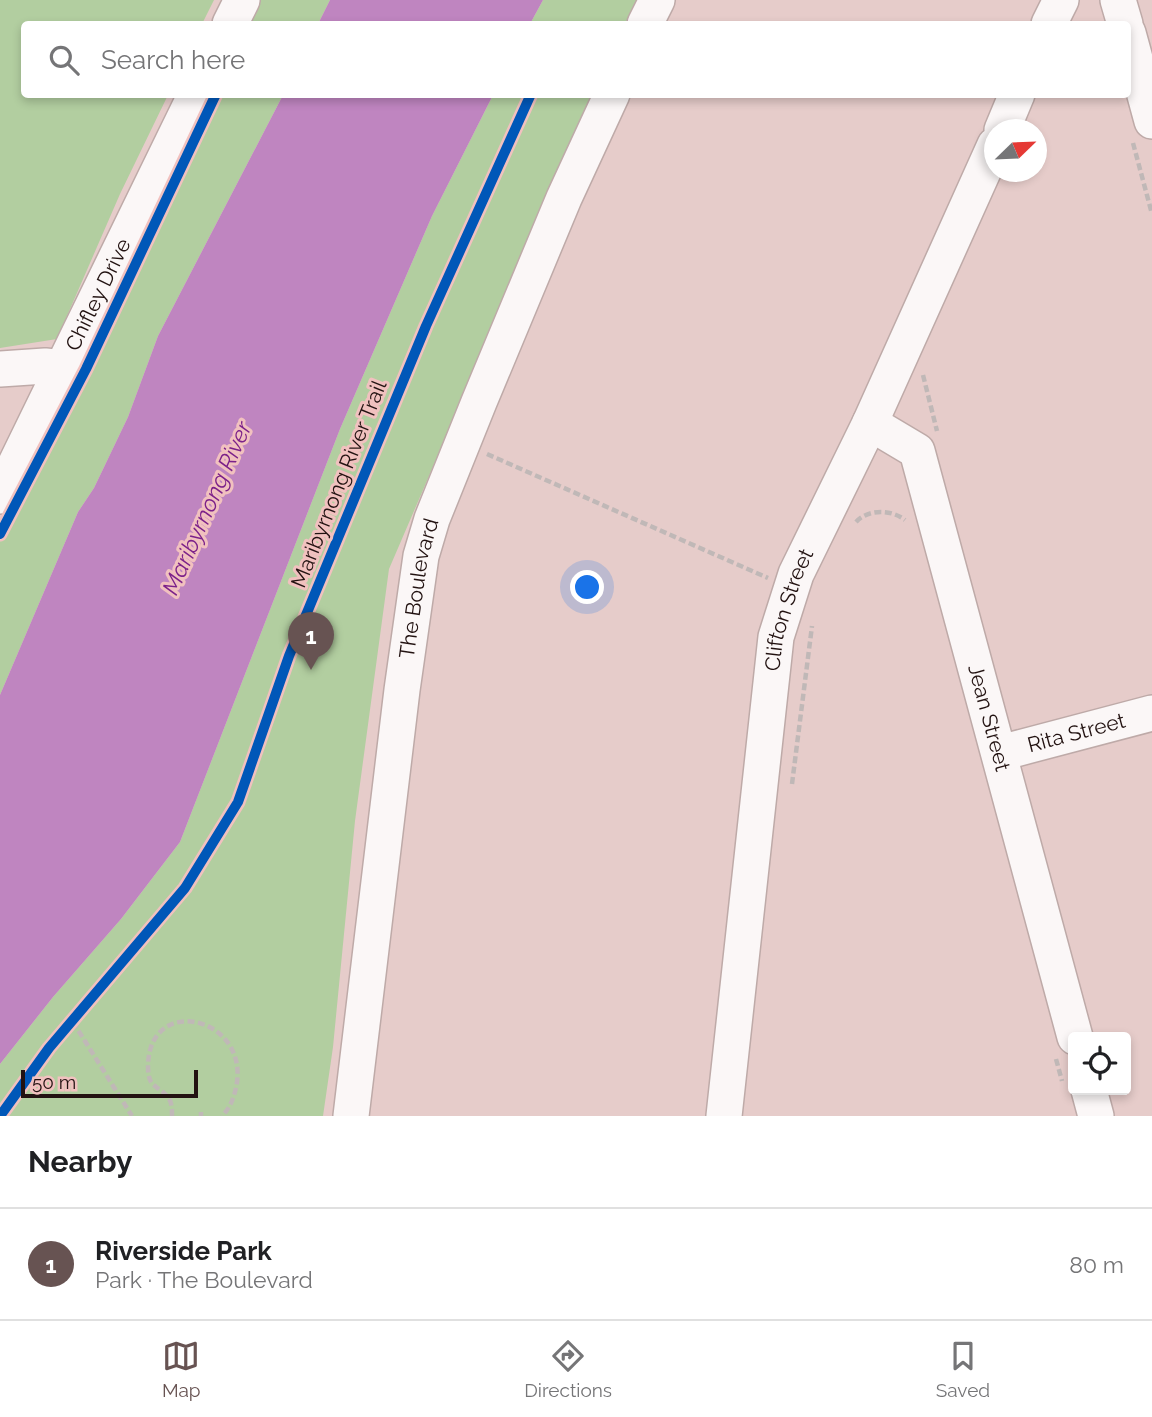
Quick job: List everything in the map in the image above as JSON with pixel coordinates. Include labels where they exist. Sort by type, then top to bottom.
[{"type":"street","points":[[232,21],[242,0]]},
{"type":"street","points":[[646,21],[657,0]]},
{"type":"street","points":[[1050,21],[1061,0]]},
{"type":"street","points":[[1118,0],[1124,21]]},
{"type":"street","points":[[1133,67],[1142,128]]},
{"type":"street","name":"Chifley Drive","points":[[0,496],[194,98]]},
{"type":"street","name":"The Boulevard","points":[[351,1116],[402,690],[421,556],[432,519],[558,210],[610,98]]},
{"type":"street","points":[[1007,119],[1015,98]]},
{"type":"street","name":"Clifton Street","points":[[724,1116],[776,637],[796,574],[870,423],[984,169]]},
{"type":"street","points":[[0,369],[64,368]]},
{"type":"street","name":"Jean Street","points":[[870,423],[918,451],[1000,753],[1064,1043]]},
{"type":"street","name":"Rita Street","points":[[1000,753],[1152,713]]},
{"type":"street","points":[[1081,1095],[1096,1116]]},
{"type":"path","points":[[1142,128],[1152,214]]},
{"type":"path","points":[[924,369],[923,379],[937,432]]},
{"type":"path","points":[[481,465],[490,441]]},
{"type":"path","points":[[485,453],[778,582]]},
{"type":"path","points":[[854,525],[859,518],[886,512],[898,514],[910,525]]},
{"type":"path","points":[[791,792],[812,626],[816,614]]},
{"type":"path","points":[[81,1012],[69,1026],[132,1116]]},
{"type":"path","points":[[173,1116],[166,1094],[156,1089],[149,1079],[150,1052],[157,1037],[166,1027],[178,1021],[192,1020],[216,1029],[227,1042],[239,1070],[233,1099],[222,1116]]},
{"type":"green space","points":[[0,0],[214,0],[204,21],[21,21],[21,98],[167,98],[120,194],[57,339],[0,348]]},
{"type":"green space","points":[[253,0],[330,0],[320,21],[243,21]]},
{"type":"green space","points":[[543,0],[637,0],[626,21],[532,21]]},
{"type":"green space","points":[[208,98],[281,98],[158,336],[128,417],[94,488],[78,512],[0,695],[0,520],[114,294]]},
{"type":"green space","points":[[491,98],[592,98],[389,569],[355,821],[333,1047],[323,1116],[0,1116],[0,1064],[53,997],[121,919],[180,842],[340,429],[432,216]]},
{"type":"water","points":[[330,0],[543,0],[532,21],[320,21]]},
{"type":"water","name":"Maribyrnong River","points":[[281,98],[491,98],[432,216],[340,429],[180,842],[121,919],[53,997],[0,1064],[0,695],[78,512],[94,488],[128,417],[158,336]]},
{"type":"cycle path","points":[[0,534],[86,369],[214,98]]},
{"type":"cycle path","name":"Maribyrnong River Trail","points":[[0,1116],[49,1048],[185,888],[238,802],[289,656],[426,326],[529,98]]},
{"type":"place","name":"Riverside Park","points":[[311,670]]}]
